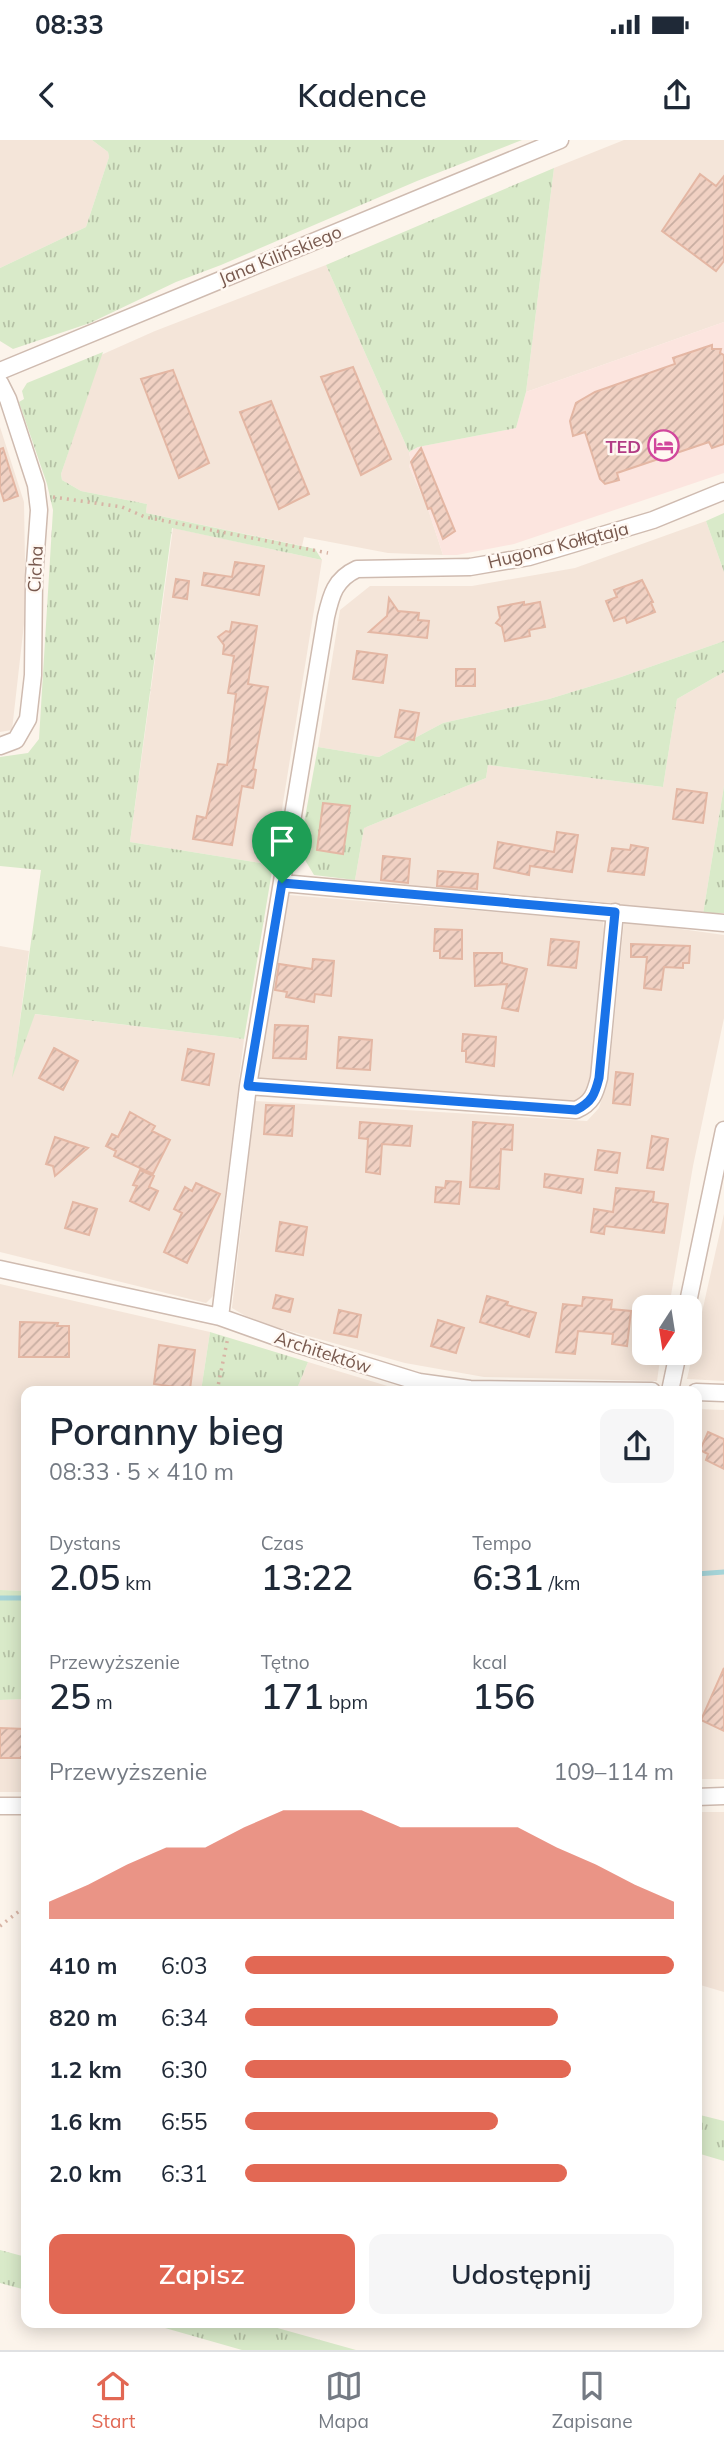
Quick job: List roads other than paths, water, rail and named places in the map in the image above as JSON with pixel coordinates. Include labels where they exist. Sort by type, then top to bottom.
[{"type":"street","name":"Jana Kilińskiego","points":[[0,371],[560,140]]},
{"type":"street","name":"Cicha","points":[[0,383],[8,399],[38,497],[33,675],[28,719],[16,740],[0,746]]},
{"type":"street","name":"Hugona Kołłątaja","points":[[282,883],[326,617],[332,593],[345,574],[357,569],[470,567],[528,557],[653,520],[724,491]]},
{"type":"street","points":[[226,1319],[248,1086],[282,883],[724,923]]},
{"type":"street","points":[[248,1086],[576,1110],[594,1097],[599,1078],[615,912]]},
{"type":"street","points":[[690,1295],[724,1130]]},
{"type":"street","name":"Architektów","points":[[0,1269],[226,1319],[419,1382],[453,1386]]},
{"type":"street","points":[[671,1386],[675,1365]]},
{"type":"street","points":[[702,1392],[724,1393]]},
{"type":"street","points":[[702,1797],[724,1796]]},
{"type":"street","points":[[0,1806],[21,1806]]},
{"type":"waterway","points":[[702,1574],[724,1572]]},
{"type":"waterway","points":[[0,1598],[21,1598]]},
{"type":"place","name":"TED","points":[[664,446]]}]
